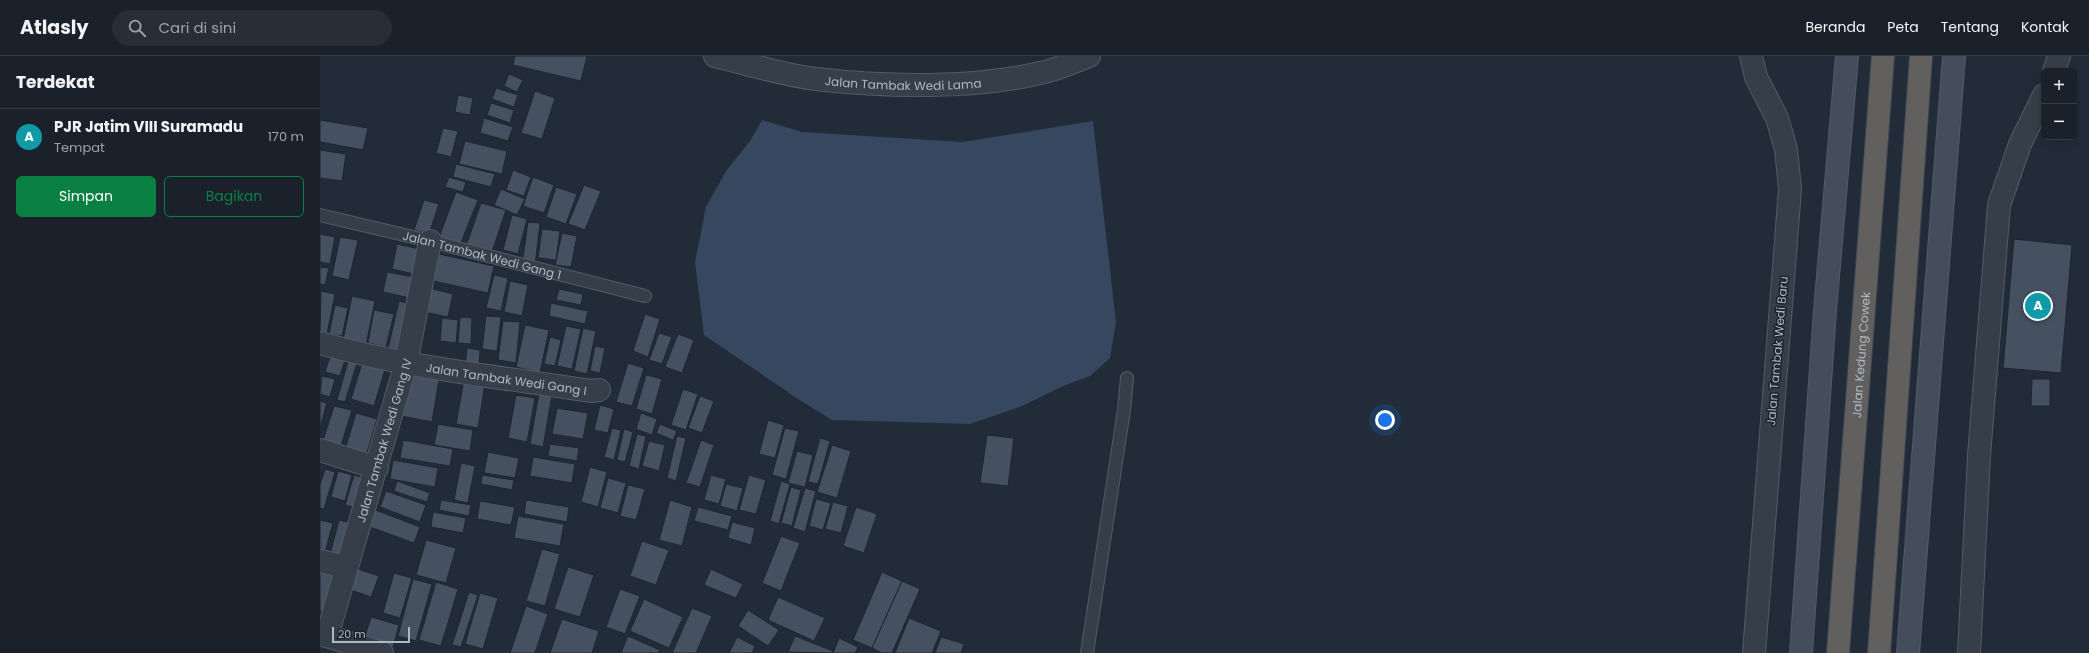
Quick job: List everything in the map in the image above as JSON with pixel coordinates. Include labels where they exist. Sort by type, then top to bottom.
[{"type":"highway","name":"Jalan Kedung Cowek","points":[[1838,653],[1883,56]]},
{"type":"highway","points":[[1879,653],[1921,56]]},
{"type":"main road","points":[[1801,653],[1825,311],[1847,56]]},
{"type":"main road","points":[[1908,653],[1954,56]]},
{"type":"street","name":"Jalan Tambak Wedi Lama","points":[[715,56],[815,78],[885,84],[946,84],[1002,80],[1041,73],[1089,56]]},
{"type":"street","name":"Jalan Tambak Wedi Baru","points":[[1751,56],[1756,77],[1777,118],[1786,149],[1790,189],[1754,653]]},
{"type":"street","points":[[2055,68],[2059,56]]},
{"type":"street","points":[[1969,653],[1979,456],[1998,205],[2020,144],[2041,101]]},
{"type":"street","name":"Jalan Tambak Wedi Gang IV","points":[[334,642],[346,567],[377,468],[406,363],[430,241]]},
{"type":"street","name":"Jalan Tambak Wedi Gang I","points":[[320,343],[357,354],[406,363],[591,391],[599,390]]},
{"type":"street","points":[[320,450],[377,468]]},
{"type":"street","points":[[320,560],[346,567]]},
{"type":"street","points":[[334,642],[382,653]]},
{"type":"lane","name":"Jalan Tambak Wedi Gang 1","points":[[320,215],[430,241],[645,296]]},
{"type":"lane","points":[[1087,653],[1124,410],[1127,378]]},
{"type":"water","points":[[762,120],[802,132],[963,142],[1093,121],[1116,322],[1110,358],[1090,376],[1063,386],[1022,406],[970,424],[832,420],[798,399],[704,335],[695,262],[706,207],[726,171],[750,141]]},
{"type":"building","points":[[515,56],[587,56],[581,81],[513,65]]},
{"type":"building","points":[[509,74],[523,80],[517,92],[504,86]]},
{"type":"building","points":[[496,88],[518,95],[514,107],[492,99]]},
{"type":"building","points":[[535,91],[555,98],[542,139],[521,133]]},
{"type":"building","points":[[458,95],[473,98],[470,115],[455,112]]},
{"type":"building","points":[[491,103],[514,110],[510,123],[487,115]]},
{"type":"building","points":[[484,118],[513,127],[508,141],[480,133]]},
{"type":"building","points":[[320,120],[368,128],[363,150],[320,142]]},
{"type":"building","points":[[443,128],[458,131],[451,157],[436,153]]},
{"type":"building","points":[[465,141],[507,151],[502,174],[459,164]]},
{"type":"building","points":[[320,150],[346,154],[342,181],[320,178]]},
{"type":"building","points":[[456,164],[495,174],[491,187],[453,177]]},
{"type":"building","points":[[513,170],[531,177],[524,196],[506,190]]},
{"type":"building","points":[[449,177],[466,182],[463,192],[445,187]]},
{"type":"building","points":[[533,177],[554,185],[544,213],[523,206]]},
{"type":"building","points":[[584,185],[601,191],[585,230],[568,224]]},
{"type":"building","points":[[556,187],[577,194],[566,224],[546,217]]},
{"type":"building","points":[[501,189],[525,199],[517,215],[494,205]]},
{"type":"building","points":[[456,192],[478,200],[460,245],[439,237]]},
{"type":"building","points":[[424,200],[439,204],[429,234],[414,230]]},
{"type":"building","points":[[481,203],[506,210],[491,255],[466,246]]},
{"type":"building","points":[[512,215],[527,219],[518,254],[503,250]]},
{"type":"building","points":[[528,222],[540,223],[535,266],[522,264]]},
{"type":"building","points":[[542,229],[560,231],[556,260],[538,258]]},
{"type":"building","points":[[562,233],[577,236],[571,267],[555,265]]},
{"type":"building","points":[[320,234],[335,237],[330,264],[320,262]]},
{"type":"building","points":[[340,237],[358,240],[349,280],[332,276]]},
{"type":"building","points":[[2014,239],[2072,245],[2061,373],[2003,368]]},
{"type":"building","points":[[397,244],[424,250],[418,275],[392,269]]},
{"type":"building","points":[[439,254],[494,266],[488,293],[433,281]]},
{"type":"building","points":[[320,267],[329,268],[325,285],[320,284]]},
{"type":"building","points":[[387,272],[419,278],[414,299],[383,292]]},
{"type":"building","points":[[494,275],[508,278],[501,311],[486,308]]},
{"type":"building","points":[[510,281],[528,285],[522,316],[504,312]]},
{"type":"building","points":[[429,288],[453,294],[448,317],[424,312]]},
{"type":"building","points":[[559,289],[583,294],[581,305],[556,300]]},
{"type":"building","points":[[321,291],[335,294],[327,334],[320,332]]},
{"type":"building","points":[[352,296],[375,301],[365,350],[342,345]]},
{"type":"building","points":[[399,301],[414,305],[404,351],[388,348]]},
{"type":"building","points":[[551,303],[588,311],[585,324],[549,316]]},
{"type":"building","points":[[335,305],[348,308],[342,336],[329,334]]},
{"type":"building","points":[[374,310],[394,314],[386,347],[368,343]]},
{"type":"building","points":[[645,314],[660,319],[648,357],[633,351]]},
{"type":"building","points":[[486,316],[501,317],[497,351],[482,349]]},
{"type":"building","points":[[460,317],[472,318],[471,344],[458,343]]},
{"type":"building","points":[[442,318],[458,320],[456,343],[440,341]]},
{"type":"building","points":[[503,321],[520,322],[516,363],[498,360]]},
{"type":"building","points":[[525,325],[549,330],[540,373],[516,367]]},
{"type":"building","points":[[566,326],[581,329],[572,369],[557,366]]},
{"type":"building","points":[[583,328],[596,331],[587,374],[574,371]]},
{"type":"building","points":[[659,333],[672,337],[662,364],[649,360]]},
{"type":"building","points":[[678,334],[694,340],[682,373],[665,367]]},
{"type":"building","points":[[550,337],[561,340],[555,366],[544,364]]},
{"type":"building","points":[[595,346],[605,348],[600,373],[590,371]]},
{"type":"building","points":[[467,348],[480,350],[479,369],[465,368]]},
{"type":"building","points":[[331,353],[346,357],[340,376],[325,372]]},
{"type":"building","points":[[349,358],[358,360],[345,402],[337,400]]},
{"type":"building","points":[[362,363],[385,370],[374,406],[351,399]]},
{"type":"building","points":[[628,363],[644,368],[632,406],[616,402]]},
{"type":"building","points":[[410,369],[440,374],[432,422],[401,416]]},
{"type":"building","points":[[646,375],[662,379],[652,414],[636,409]]},
{"type":"building","points":[[322,376],[335,379],[330,397],[320,394]]},
{"type":"building","points":[[2032,379],[2050,379],[2050,406],[2031,406]]},
{"type":"building","points":[[464,380],[485,384],[478,428],[456,424]]},
{"type":"building","points":[[683,389],[698,394],[686,430],[671,425]]},
{"type":"building","points":[[539,393],[552,395],[543,447],[530,444]]},
{"type":"building","points":[[516,395],[535,398],[527,442],[508,438]]},
{"type":"building","points":[[700,396],[714,401],[702,433],[688,428]]},
{"type":"building","points":[[320,401],[327,403],[320,428]]},
{"type":"building","points":[[600,405],[614,409],[608,433],[594,430]]},
{"type":"building","points":[[334,406],[352,410],[340,449],[322,444]]},
{"type":"building","points":[[557,408],[588,413],[583,439],[552,434]]},
{"type":"building","points":[[356,413],[377,419],[366,456],[345,450]]},
{"type":"building","points":[[641,413],[657,419],[652,435],[636,429]]},
{"type":"building","points":[[768,420],[784,425],[775,458],[759,454]]},
{"type":"building","points":[[438,424],[473,430],[470,451],[434,445]]},
{"type":"building","points":[[660,424],[677,431],[673,440],[656,433]]},
{"type":"building","points":[[612,428],[621,430],[614,460],[604,457]]},
{"type":"building","points":[[785,428],[799,431],[786,479],[772,475]]},
{"type":"building","points":[[624,429],[633,432],[625,462],[617,460]]},
{"type":"building","points":[[637,434],[646,436],[639,469],[629,466]]},
{"type":"building","points":[[987,435],[1014,438],[1008,486],[980,483]]},
{"type":"building","points":[[677,436],[686,438],[676,481],[667,478]]},
{"type":"building","points":[[820,438],[830,441],[818,484],[808,482]]},
{"type":"building","points":[[403,440],[453,449],[450,466],[400,458]]},
{"type":"building","points":[[701,440],[714,445],[700,487],[686,483]]},
{"type":"building","points":[[649,441],[665,445],[659,471],[642,466]]},
{"type":"building","points":[[550,444],[579,448],[577,461],[548,456]]},
{"type":"building","points":[[832,445],[851,451],[837,498],[817,492]]},
{"type":"building","points":[[797,451],[813,455],[805,487],[788,483]]},
{"type":"building","points":[[488,452],[519,458],[515,478],[484,473]]},
{"type":"building","points":[[533,457],[575,464],[572,483],[530,476]]},
{"type":"building","points":[[393,460],[438,468],[435,487],[390,479]]},
{"type":"building","points":[[461,463],[475,466],[468,503],[454,500]]},
{"type":"building","points":[[590,467],[607,472],[598,507],[581,502]]},
{"type":"building","points":[[325,469],[335,472],[324,509],[320,508],[320,485]]},
{"type":"building","points":[[338,471],[352,475],[345,501],[331,497]]},
{"type":"building","points":[[354,475],[365,478],[357,508],[345,505]]},
{"type":"building","points":[[482,475],[514,480],[512,490],[481,484]]},
{"type":"building","points":[[711,475],[726,479],[719,504],[704,500]]},
{"type":"building","points":[[749,475],[766,480],[756,514],[739,510]]},
{"type":"building","points":[[608,478],[626,483],[618,513],[600,508]]},
{"type":"building","points":[[397,481],[430,493],[427,502],[394,491]]},
{"type":"building","points":[[781,481],[790,484],[779,524],[770,521]]},
{"type":"building","points":[[726,484],[743,488],[737,511],[720,506]]},
{"type":"building","points":[[628,485],[645,489],[636,520],[620,516]]},
{"type":"building","points":[[791,487],[801,490],[792,526],[781,523]]},
{"type":"building","points":[[805,488],[816,491],[805,532],[793,528]]},
{"type":"building","points":[[386,491],[426,505],[420,522],[380,507]]},
{"type":"building","points":[[816,499],[831,503],[823,530],[809,526]]},
{"type":"building","points":[[441,500],[471,505],[469,516],[439,510]]},
{"type":"building","points":[[526,500],[569,507],[567,522],[524,514]]},
{"type":"building","points":[[670,500],[692,507],[682,546],[659,540]]},
{"type":"building","points":[[480,501],[515,507],[511,525],[477,519]]},
{"type":"building","points":[[833,502],[848,506],[841,533],[825,529]]},
{"type":"building","points":[[698,507],[732,516],[728,530],[694,521]]},
{"type":"building","points":[[856,507],[877,514],[864,553],[843,546]]},
{"type":"building","points":[[373,509],[420,527],[414,543],[367,526]]},
{"type":"building","points":[[433,512],[466,518],[463,533],[431,527]]},
{"type":"building","points":[[518,516],[564,524],[560,546],[514,538]]},
{"type":"building","points":[[320,520],[333,523],[324,556],[320,555]]},
{"type":"building","points":[[339,520],[355,524],[344,563],[329,558]]},
{"type":"building","points":[[732,522],[755,528],[751,545],[728,538]]},
{"type":"building","points":[[781,536],[800,543],[781,591],[762,583]]},
{"type":"building","points":[[426,540],[456,548],[446,583],[416,575]]},
{"type":"building","points":[[642,541],[669,550],[656,585],[630,576]]},
{"type":"building","points":[[542,549],[560,554],[545,606],[526,601]]},
{"type":"building","points":[[568,567],[594,575],[580,617],[554,609]]},
{"type":"building","points":[[355,568],[379,576],[371,597],[348,589]]},
{"type":"building","points":[[320,569],[337,574],[327,613],[320,611]]},
{"type":"building","points":[[711,569],[743,584],[736,598],[704,585]]},
{"type":"building","points":[[882,572],[902,581],[872,648],[853,640]]},
{"type":"building","points":[[394,573],[412,578],[400,618],[383,613]]},
{"type":"building","points":[[413,579],[432,584],[416,641],[398,636]]},
{"type":"building","points":[[902,581],[920,589],[892,653],[882,653],[872,648]]},
{"type":"building","points":[[436,582],[458,589],[441,646],[419,640]]},
{"type":"building","points":[[620,589],[640,596],[625,634],[606,627]]},
{"type":"building","points":[[469,592],[478,595],[461,647],[452,645]]},
{"type":"building","points":[[480,593],[498,598],[483,649],[465,644]]},
{"type":"building","points":[[778,597],[825,618],[814,641],[768,620]]},
{"type":"building","points":[[644,599],[683,617],[669,648],[630,631]]},
{"type":"building","points":[[526,606],[548,614],[535,653],[510,653]]},
{"type":"building","points":[[692,608],[712,616],[696,653],[672,653]]},
{"type":"building","points":[[748,610],[779,630],[768,646],[738,626]]},
{"type":"building","points":[[371,617],[399,625],[393,647],[364,639]]},
{"type":"building","points":[[909,618],[941,631],[932,653],[895,653]]},
{"type":"building","points":[[562,619],[599,631],[592,653],[550,653]]},
{"type":"building","points":[[628,636],[660,650],[658,653],[621,653]]},
{"type":"building","points":[[795,636],[833,651],[832,653],[788,652]]},
{"type":"building","points":[[737,637],[755,646],[752,653],[729,653]]},
{"type":"building","points":[[941,637],[964,644],[961,653],[935,653]]},
{"type":"building","points":[[839,638],[858,647],[855,653],[833,653]]},
{"type":"place","name":"PJR Jatim VIII Suramadu","points":[[2038,306]]}]
